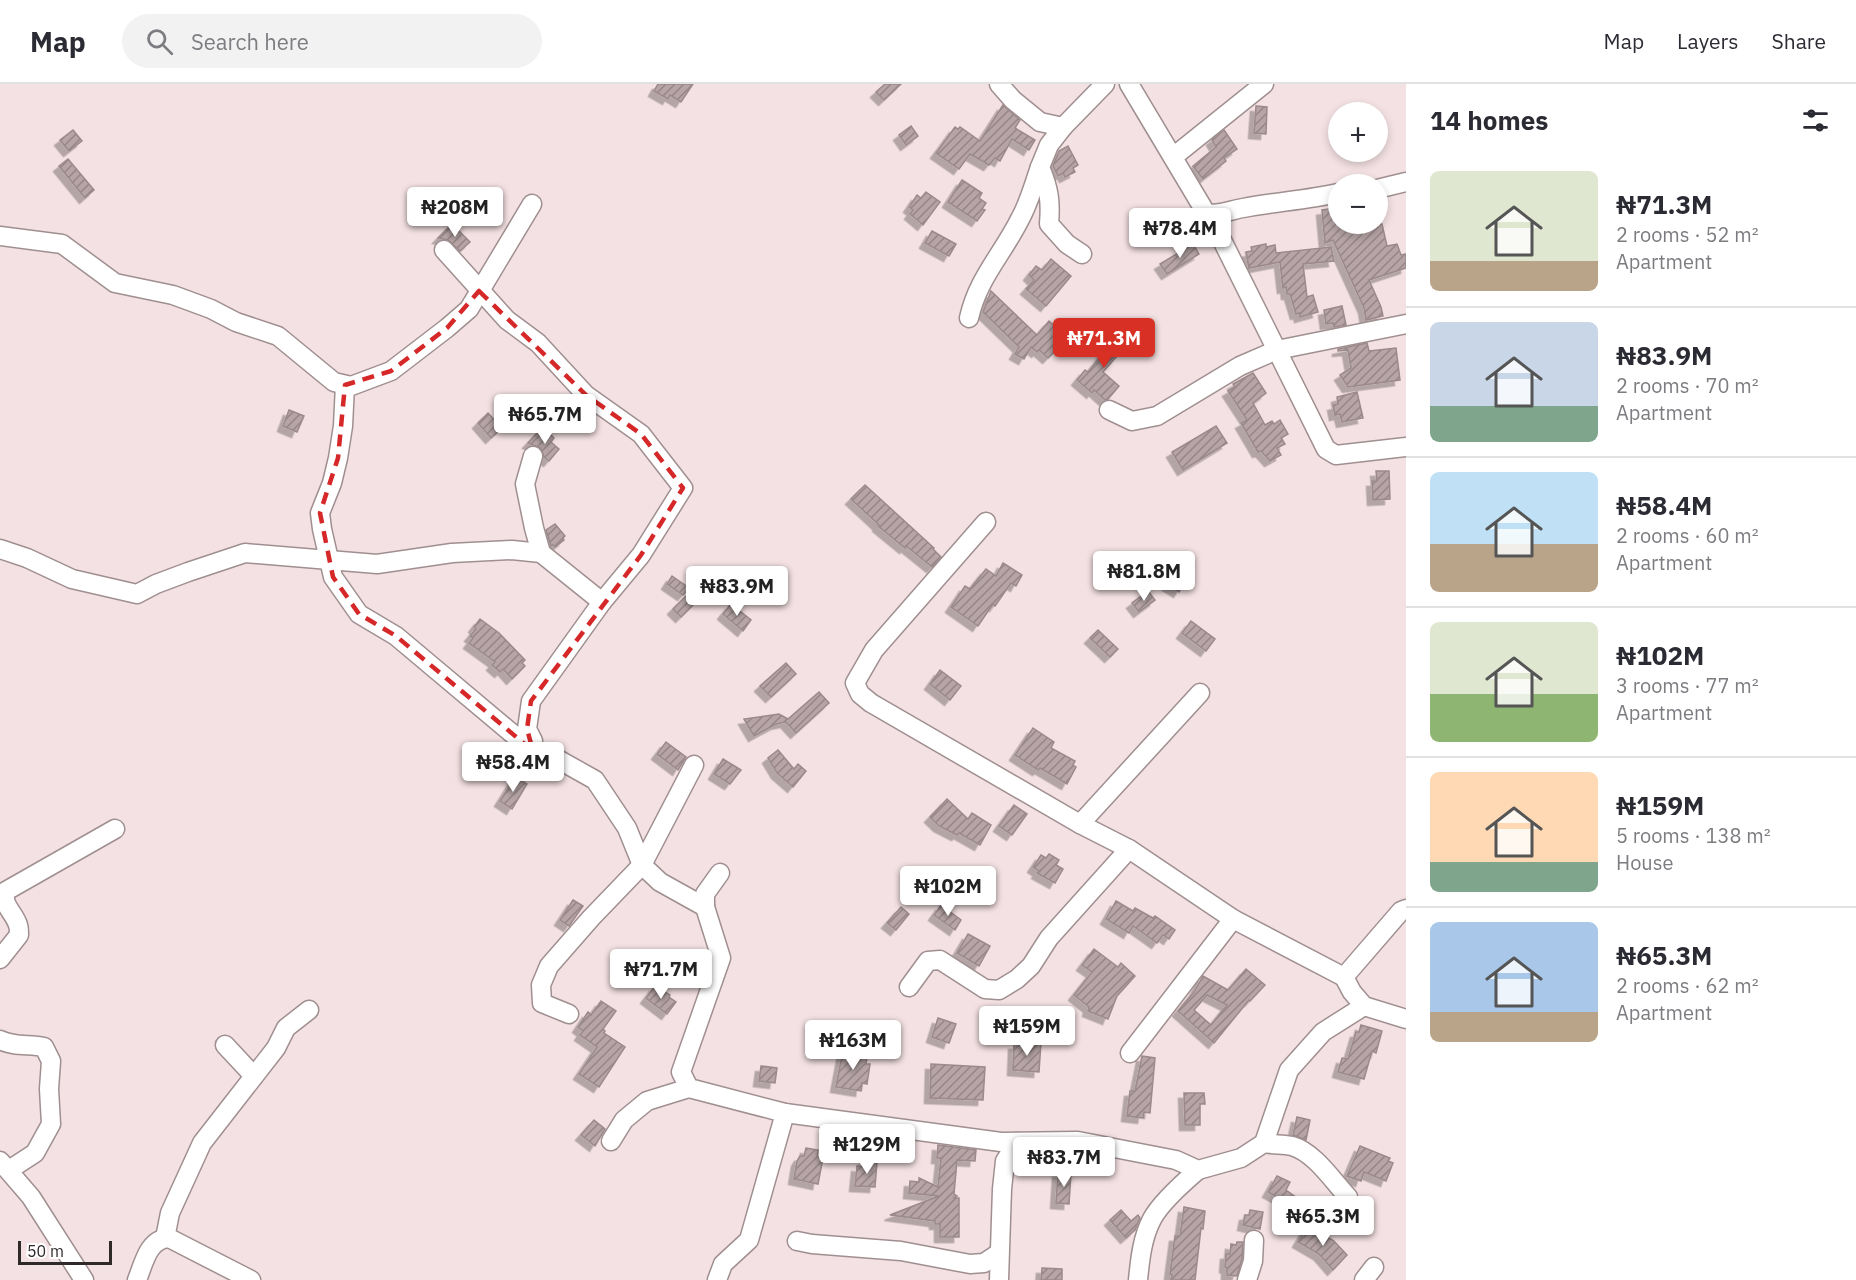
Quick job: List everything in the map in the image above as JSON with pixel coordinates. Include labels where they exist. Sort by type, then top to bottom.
[{"type":"street","points":[[999,84],[1013,100],[1040,122],[1063,128]]},
{"type":"street","points":[[969,318],[982,281],[1022,216],[1048,146],[1105,84]]},
{"type":"street","points":[[1129,84],[1202,209],[1209,214],[1326,449],[1336,455],[1406,447]]},
{"type":"street","points":[[1173,157],[1264,84]]},
{"type":"street","points":[[1040,166],[1048,186],[1051,202],[1049,224]]},
{"type":"street","points":[[1388,186],[1406,182]]},
{"type":"street","points":[[1209,214],[1328,196]]},
{"type":"street","points":[[0,236],[62,244],[115,283],[174,295],[212,309],[236,322],[278,336],[334,382],[351,386],[391,371],[469,309],[532,204]]},
{"type":"street","points":[[1022,216],[1049,224],[1066,243],[1082,254]]},
{"type":"street","points":[[444,250],[507,320],[538,343],[586,395],[641,434],[683,488],[641,555],[603,602],[531,702],[527,729],[533,751]]},
{"type":"street","points":[[1109,410],[1132,421],[1157,416],[1240,366],[1277,350],[1406,324]]},
{"type":"street","points":[[345,385],[343,426],[338,458],[332,483],[320,513],[333,577],[359,614],[396,636],[533,751],[554,757],[595,780],[627,828],[642,865],[660,882],[705,907]]},
{"type":"street","points":[[532,456],[525,484],[542,553]]},
{"type":"street","points":[[986,522],[874,650],[855,683],[860,694],[871,703],[1080,824],[1129,849],[1233,919],[1344,977],[1352,992],[1364,1006],[1406,1019]]},
{"type":"street","points":[[0,549],[27,558],[72,579],[137,594],[156,584],[245,553],[377,564],[452,553],[512,550],[542,553],[603,602]]},
{"type":"street","points":[[1080,824],[1200,693]]},
{"type":"street","points":[[569,1014],[542,1003],[541,986],[549,966],[642,865],[694,765]]},
{"type":"street","points":[[0,959],[19,936],[18,924],[5,903],[6,891],[115,829]]},
{"type":"street","points":[[909,987],[928,961],[940,960],[985,990],[999,990],[1009,984],[1030,966],[1049,938],[1129,849]]},
{"type":"street","points":[[689,1088],[681,1072],[721,958],[705,907],[705,894],[720,873]]},
{"type":"street","points":[[1344,977],[1401,911],[1406,909]]},
{"type":"street","points":[[1130,1053],[1233,919]]},
{"type":"street","points":[[1138,1280],[1141,1250],[1152,1218],[1181,1185],[1198,1170],[1241,1158],[1264,1143],[1289,1070],[1323,1032],[1364,1006]]},
{"type":"street","points":[[165,1238],[170,1214],[202,1143],[276,1048],[286,1028],[309,1010]]},
{"type":"street","points":[[0,1040],[11,1045],[31,1044],[45,1047],[51,1061],[49,1089],[51,1124],[35,1154],[5,1166],[31,1197],[84,1280]]},
{"type":"street","points":[[225,1045],[254,1076]]},
{"type":"street","points":[[611,1141],[624,1120],[647,1101],[689,1088],[786,1113],[1001,1142],[1078,1141],[1176,1160],[1198,1170]]},
{"type":"street","points":[[717,1280],[723,1264],[749,1240],[786,1113]]},
{"type":"street","points":[[999,1280],[1005,1161],[1017,1142]]},
{"type":"street","points":[[1264,1143],[1290,1146],[1306,1152],[1348,1197]]},
{"type":"street","points":[[137,1280],[152,1244],[165,1238],[174,1239],[251,1280]]},
{"type":"street","points":[[1247,1280],[1253,1261],[1254,1240]]},
{"type":"street","points":[[797,1241],[902,1251],[970,1264],[984,1263],[999,1253]]},
{"type":"highlighted area","points":[[479,291],[586,395],[641,434],[683,488],[641,555],[531,701],[527,729],[533,751],[396,636],[359,614],[333,577],[320,513],[338,458],[345,385],[391,371],[447,328]]},
{"type":"building","points":[[658,84],[693,84],[681,102],[670,95],[668,99],[654,91]]},
{"type":"building","points":[[885,84],[901,84],[884,100],[876,92]]},
{"type":"building","points":[[1003,105],[1020,120],[1015,128],[1035,140],[1029,150],[1012,139],[1000,161],[995,158],[989,165],[970,154],[959,169],[936,153],[955,127],[958,129],[960,127],[980,141]]},
{"type":"building","points":[[1256,106],[1267,107],[1266,134],[1254,133]]},
{"type":"building","points":[[911,126],[918,136],[906,145],[899,135]]},
{"type":"building","points":[[73,130],[82,141],[69,151],[60,140]]},
{"type":"building","points":[[1224,130],[1237,149],[1224,158],[1226,161],[1203,179],[1193,166],[1216,147],[1212,140]]},
{"type":"building","points":[[1068,146],[1078,165],[1073,168],[1075,172],[1065,177],[1063,173],[1058,176],[1053,166],[1059,151]]},
{"type":"building","points":[[68,159],[94,190],[85,198],[59,166]]},
{"type":"building","points":[[962,180],[982,193],[979,198],[986,203],[982,209],[985,210],[977,221],[948,202]]},
{"type":"building","points":[[926,192],[940,202],[923,225],[910,214],[913,210],[909,207],[917,195],[921,198]]},
{"type":"building","points":[[1328,209],[1328,234],[1384,234],[1387,246],[1397,244],[1401,255],[1406,254],[1406,268],[1369,280],[1383,316],[1366,320],[1364,308],[1333,240],[1325,243],[1322,210]]},
{"type":"building","points":[[452,224],[470,242],[460,251],[448,240],[438,238]]},
{"type":"building","points":[[932,231],[956,244],[949,256],[925,243]]},
{"type":"building","points":[[1193,244],[1199,254],[1167,274],[1160,264]]},
{"type":"building","points":[[1266,244],[1266,247],[1275,245],[1276,253],[1331,247],[1334,261],[1303,264],[1307,297],[1313,295],[1318,312],[1300,317],[1299,313],[1296,314],[1290,294],[1287,294],[1286,287],[1283,288],[1280,262],[1249,268],[1246,252],[1252,251],[1251,247]]},
{"type":"building","points":[[1051,259],[1071,276],[1046,306],[1026,289],[1034,280],[1029,275],[1036,266],[1042,270]]},
{"type":"building","points":[[991,291],[1037,335],[1049,321],[1068,338],[1048,358],[1039,350],[1037,352],[1031,347],[1024,359],[1015,354],[1019,347],[983,312]]},
{"type":"building","points":[[1342,306],[1346,325],[1334,327],[1333,323],[1326,324],[1324,310]]},
{"type":"building","points":[[1121,331],[1131,340],[1103,372],[1119,386],[1105,400],[1094,390],[1092,393],[1077,380],[1085,370],[1088,372]]},
{"type":"building","points":[[1367,343],[1369,351],[1396,348],[1400,380],[1348,387],[1340,375],[1351,368],[1348,350],[1338,351],[1338,349]]},
{"type":"building","points":[[1253,373],[1266,393],[1253,403],[1265,425],[1272,421],[1274,424],[1280,420],[1288,434],[1281,438],[1285,444],[1277,448],[1281,455],[1270,461],[1261,451],[1258,452],[1241,423],[1247,420],[1228,391],[1235,387],[1233,384]]},
{"type":"building","points":[[1357,392],[1363,418],[1342,422],[1340,414],[1335,415],[1333,405],[1338,404],[1337,397]]},
{"type":"building","points":[[289,410],[304,416],[297,432],[283,426]]},
{"type":"building","points":[[488,413],[502,428],[491,438],[478,423]]},
{"type":"building","points":[[1216,426],[1227,443],[1183,470],[1172,452]]},
{"type":"building","points":[[539,431],[543,435],[547,431],[554,438],[551,442],[559,449],[549,461],[544,457],[541,448],[528,443]]},
{"type":"building","points":[[1376,471],[1389,471],[1390,499],[1373,500],[1372,481],[1377,481]]},
{"type":"building","points":[[865,485],[934,548],[941,557],[932,567],[878,526],[851,499]]},
{"type":"building","points":[[555,524],[565,536],[564,540],[555,547],[551,546],[546,530]]},
{"type":"building","points":[[1003,563],[1022,575],[1016,586],[1011,583],[978,626],[951,607],[965,586],[970,589],[986,569],[996,576]]},
{"type":"building","points":[[1175,573],[1186,580],[1179,592],[1168,585]]},
{"type":"building","points":[[672,576],[689,588],[683,595],[667,584]]},
{"type":"building","points":[[1148,591],[1155,600],[1139,612],[1132,603]]},
{"type":"building","points":[[689,593],[697,601],[681,617],[673,609]]},
{"type":"building","points":[[731,604],[751,620],[743,631],[723,614]]},
{"type":"building","points":[[480,619],[499,633],[525,660],[522,663],[525,666],[512,679],[503,669],[500,672],[492,665],[495,662],[469,643],[473,638],[470,636],[476,629],[474,627]]},
{"type":"building","points":[[1191,621],[1215,639],[1206,651],[1182,633]]},
{"type":"building","points":[[1098,630],[1118,649],[1110,657],[1090,638]]},
{"type":"building","points":[[786,663],[796,674],[771,697],[760,686]]},
{"type":"building","points":[[940,670],[961,686],[950,700],[930,684]]},
{"type":"building","points":[[819,692],[829,703],[796,733],[786,722],[776,724],[754,736],[744,719],[779,714],[788,719]]},
{"type":"building","points":[[1033,728],[1054,742],[1051,748],[1075,761],[1073,765],[1076,767],[1067,784],[1040,768],[1038,770],[1015,755]]},
{"type":"building","points":[[666,742],[686,757],[678,770],[657,754]]},
{"type":"building","points":[[778,750],[794,769],[798,764],[806,771],[793,787],[777,773],[768,758]]},
{"type":"building","points":[[723,759],[741,770],[730,784],[714,774]]},
{"type":"building","points":[[515,777],[527,784],[512,809],[500,801]]},
{"type":"building","points":[[947,799],[968,819],[972,813],[991,825],[980,845],[959,833],[957,835],[939,826],[930,817]]},
{"type":"building","points":[[1014,805],[1027,814],[1012,835],[999,826]]},
{"type":"building","points":[[1049,854],[1059,860],[1056,865],[1063,869],[1055,883],[1037,873],[1039,871],[1033,867],[1041,855],[1046,858]]},
{"type":"building","points":[[573,900],[583,906],[569,926],[560,920]]},
{"type":"building","points":[[1116,901],[1133,911],[1135,908],[1153,918],[1155,916],[1175,930],[1169,939],[1163,935],[1157,943],[1133,926],[1129,933],[1106,919]]},
{"type":"building","points":[[941,905],[961,920],[955,930],[934,915]]},
{"type":"building","points":[[901,907],[909,914],[896,930],[887,923]]},
{"type":"building","points":[[968,934],[990,946],[979,966],[957,953]]},
{"type":"building","points":[[1094,949],[1118,967],[1121,963],[1135,976],[1117,996],[1108,1019],[1088,1011],[1089,1007],[1074,995],[1092,972],[1082,965]]},
{"type":"building","points":[[1246,969],[1265,985],[1249,1000],[1214,1043],[1178,1011],[1194,992],[1203,976],[1228,990]],"holes":[[[1207,995],[1227,1005],[1211,1025],[1194,1010]]]},
{"type":"building","points":[[655,986],[670,995],[669,997],[676,1002],[667,1014],[646,998]]},
{"type":"building","points":[[601,1001],[616,1011],[603,1029],[604,1033],[625,1047],[599,1087],[579,1074],[597,1047],[580,1035],[583,1031],[578,1027],[588,1012],[591,1015]]},
{"type":"building","points":[[1038,1014],[1049,1015],[1047,1034],[1036,1032]]},
{"type":"building","points":[[938,1018],[956,1024],[949,1043],[932,1037]]},
{"type":"building","points":[[828,1025],[853,1028],[851,1046],[826,1043]]},
{"type":"building","points":[[1361,1025],[1382,1031],[1376,1053],[1372,1051],[1364,1079],[1338,1072],[1342,1058],[1348,1059],[1356,1032],[1359,1032]]},
{"type":"building","points":[[1024,1041],[1041,1042],[1039,1072],[1013,1070],[1014,1044],[1024,1044]]},
{"type":"building","points":[[843,1050],[867,1054],[866,1064],[870,1064],[867,1084],[862,1083],[861,1091],[836,1087]]},
{"type":"building","points":[[1142,1056],[1155,1058],[1150,1113],[1144,1112],[1143,1118],[1127,1116],[1130,1091],[1135,1091]]},
{"type":"building","points":[[931,1064],[985,1067],[983,1100],[930,1098]]},
{"type":"building","points":[[761,1066],[777,1068],[775,1083],[759,1081]]},
{"type":"building","points":[[1184,1093],[1204,1093],[1205,1104],[1200,1104],[1200,1125],[1185,1125]]},
{"type":"building","points":[[1297,1117],[1310,1120],[1306,1140],[1293,1135]]},
{"type":"building","points":[[594,1120],[605,1129],[595,1146],[581,1135]]},
{"type":"building","points":[[938,1145],[976,1150],[975,1161],[957,1160],[954,1194],[957,1196],[953,1198],[959,1198],[959,1237],[940,1237],[940,1224],[935,1224],[935,1221],[890,1215],[939,1196],[909,1193],[910,1181],[919,1182],[919,1178],[938,1187],[941,1158],[937,1158]]},
{"type":"building","points":[[1360,1146],[1390,1158],[1388,1161],[1393,1163],[1386,1181],[1364,1172],[1361,1181],[1347,1176]]},
{"type":"building","points":[[806,1148],[818,1150],[817,1157],[823,1158],[818,1184],[794,1179],[797,1161],[800,1156],[804,1156]]},
{"type":"building","points":[[864,1160],[877,1162],[875,1187],[855,1186],[857,1166],[863,1167]]},
{"type":"building","points":[[1058,1172],[1071,1173],[1069,1204],[1056,1203]]},
{"type":"building","points":[[1277,1176],[1290,1182],[1286,1190],[1314,1210],[1311,1215],[1268,1192]]},
{"type":"building","points":[[1184,1207],[1205,1211],[1195,1280],[1171,1280],[1175,1236],[1180,1236]]},
{"type":"building","points":[[1121,1210],[1131,1221],[1138,1215],[1140,1218],[1135,1230],[1126,1238],[1110,1220]]},
{"type":"building","points":[[1250,1210],[1263,1212],[1260,1229],[1243,1225],[1245,1215],[1249,1215]]},
{"type":"building","points":[[1308,1225],[1334,1241],[1347,1255],[1333,1270],[1319,1254],[1298,1242]]},
{"type":"building","points":[[1237,1242],[1243,1242],[1242,1259],[1237,1276],[1227,1275],[1226,1254],[1230,1254],[1231,1244],[1236,1245]]},
{"type":"building","points":[[1042,1268],[1062,1269],[1062,1280],[1041,1280]]}]
